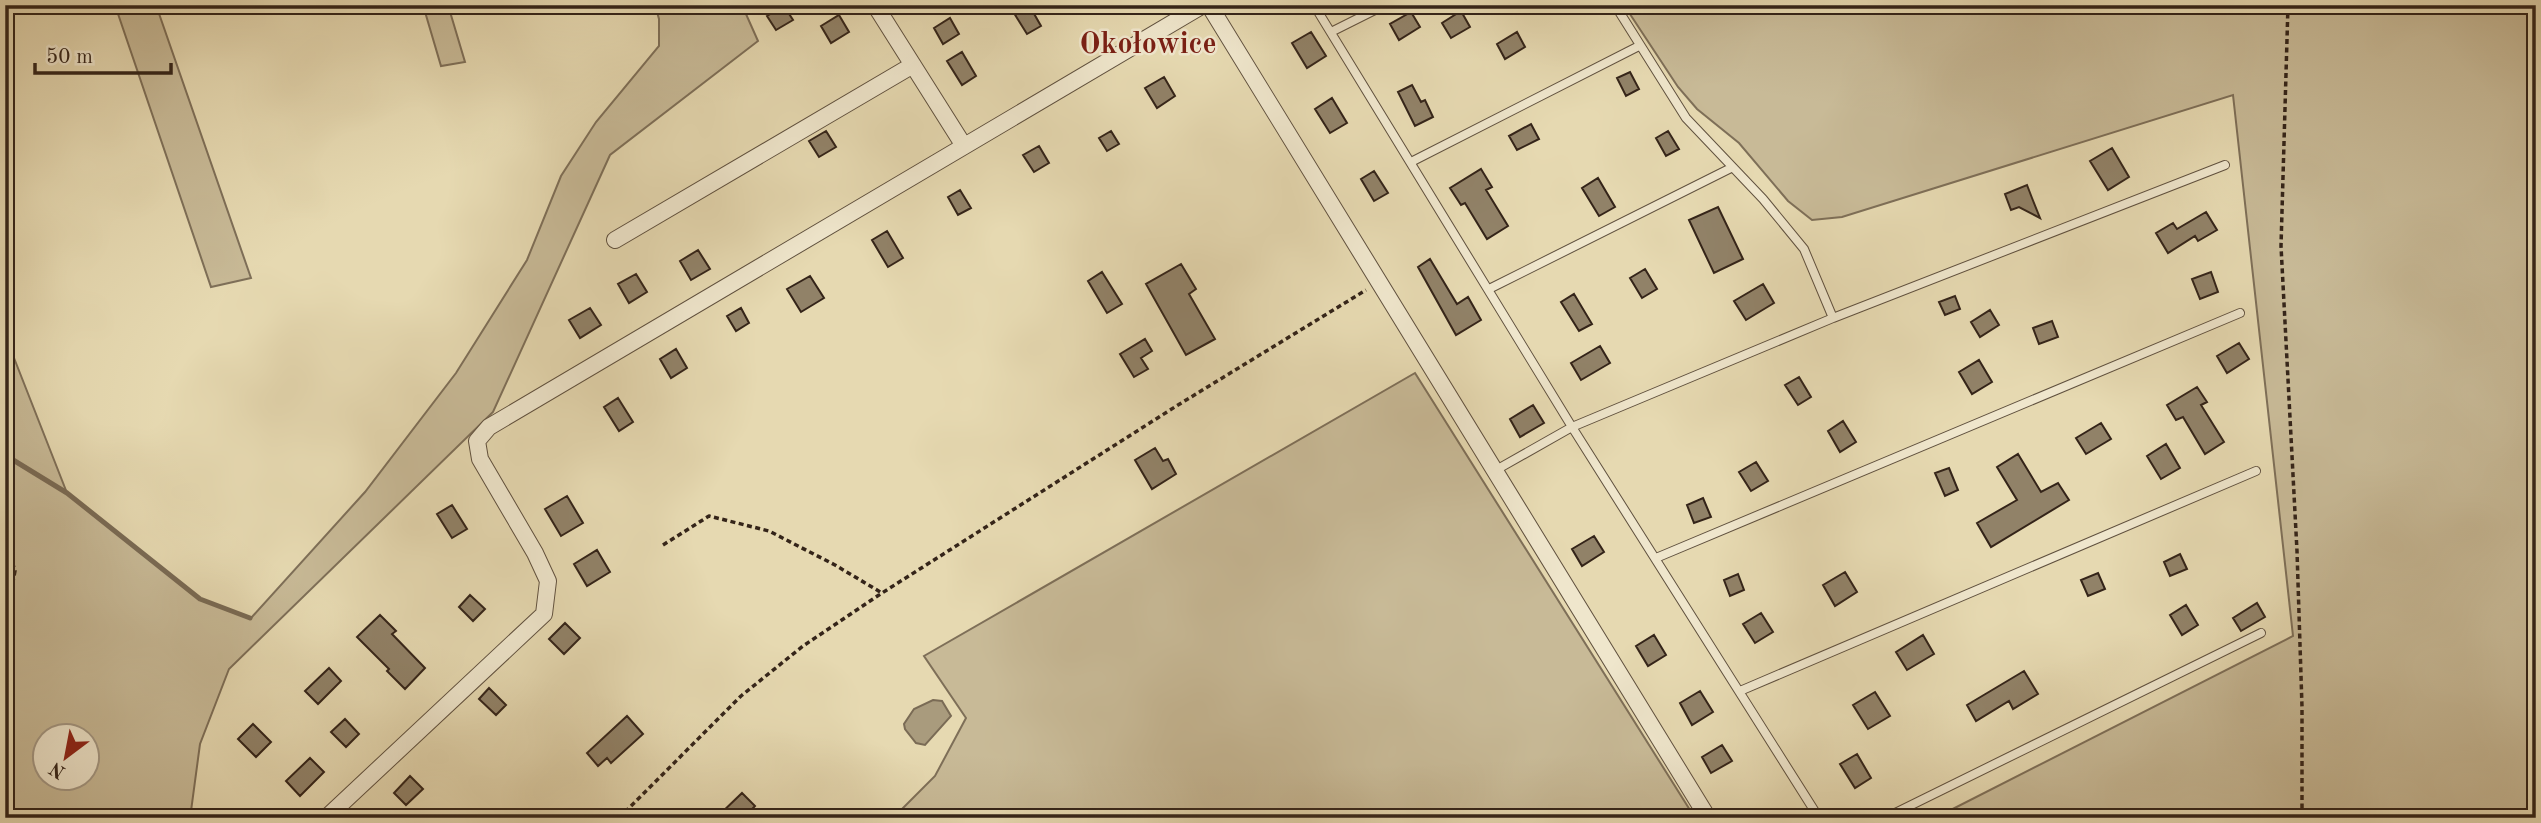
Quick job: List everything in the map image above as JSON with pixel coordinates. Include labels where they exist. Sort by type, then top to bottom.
[{"type":"street","points":[[875,5],[964,146]]},
{"type":"street","points":[[326,818],[544,614],[548,581],[535,553],[480,459],[477,441],[489,427],[1206,5],[1496,470],[1708,818]]},
{"type":"street","points":[[615,240],[913,65]]},
{"type":"lane","points":[[1314,5],[1572,426],[1819,818]]},
{"type":"lane","points":[[1331,32],[1385,5]]},
{"type":"lane","points":[[1615,5],[1686,118],[1763,199],[1804,249],[1833,318]]},
{"type":"lane","points":[[1411,162],[1639,46]]},
{"type":"lane","points":[[1496,470],[1572,426],[1833,318],[2225,165]]},
{"type":"lane","points":[[1489,289],[1731,168]]},
{"type":"lane","points":[[1656,558],[2240,313]]},
{"type":"lane","points":[[1740,691],[2256,471]]},
{"type":"lane","points":[[1885,818],[2261,633]]},
{"type":"path","points":[[2288,5],[2281,246],[2297,551],[2302,818]]},
{"type":"path","points":[[619,818],[741,696],[803,646],[1178,405],[1378,283]]},
{"type":"path","points":[[663,545],[709,516],[769,531],[882,593]]},
{"type":"path","points":[[5,538],[15,571],[5,624]]},
{"type":"shaded area","points":[[115,5],[156,5],[251,278],[211,287]]},
{"type":"shaded area","points":[[423,5],[448,5],[465,62],[441,66]]},
{"type":"shaded area","points":[[655,5],[742,5],[758,41],[610,155],[493,412],[229,669],[200,744],[191,811],[195,818],[5,818],[5,335],[67,493],[200,599],[251,618],[365,492],[456,373],[527,260],[561,176],[596,122],[659,46],[659,19]]},
{"type":"shaded area","points":[[1624,5],[2536,5],[2536,818],[1935,818],[2293,636],[2233,95],[1842,217],[1812,220],[1788,201],[1739,143],[1697,109],[1678,87]]},
{"type":"shaded area","points":[[1415,373],[1695,818],[893,818],[935,776],[966,718],[924,656]]},
{"type":"shaded area","points":[[933,700],[942,701],[951,716],[925,745],[916,743],[904,724],[914,709]]},
{"type":"building","points":[[1009,5],[1029,5],[1041,26],[1027,34]]},
{"type":"building","points":[[784,6],[793,20],[776,30],[767,16]]},
{"type":"building","points":[[1461,11],[1470,27],[1451,38],[1442,23]]},
{"type":"building","points":[[1411,12],[1420,27],[1399,40],[1390,24]]},
{"type":"building","points":[[839,15],[849,32],[831,43],[821,26]]},
{"type":"building","points":[[950,18],[959,34],[943,44],[934,28]]},
{"type":"building","points":[[1311,32],[1326,56],[1307,68],[1292,43]]},
{"type":"building","points":[[1517,32],[1525,47],[1505,59],[1497,44]]},
{"type":"building","points":[[962,52],[976,76],[962,85],[947,61]]},
{"type":"building","points":[[1630,72],[1639,89],[1626,96],[1617,78]]},
{"type":"building","points":[[1164,77],[1175,96],[1157,108],[1145,88]]},
{"type":"building","points":[[1412,85],[1421,102],[1425,100],[1433,117],[1415,126],[1398,92]]},
{"type":"building","points":[[1332,98],[1347,123],[1330,133],[1315,109]]},
{"type":"building","points":[[1531,124],[1539,139],[1517,150],[1509,136]]},
{"type":"building","points":[[826,131],[836,147],[819,157],[809,141]]},
{"type":"building","points":[[1111,131],[1119,144],[1107,151],[1099,138]]},
{"type":"building","points":[[1668,131],[1679,149],[1666,156],[1656,138]]},
{"type":"building","points":[[1039,146],[1049,163],[1034,172],[1023,155]]},
{"type":"building","points":[[2112,148],[2129,177],[2108,190],[2090,161]]},
{"type":"building","points":[[1481,169],[1492,187],[1486,190],[1508,226],[1487,239],[1465,203],[1461,205],[1450,188]]},
{"type":"building","points":[[1374,171],[1388,193],[1374,201],[1361,179]]},
{"type":"building","points":[[1598,178],[1615,207],[1599,216],[1582,188]]},
{"type":"building","points":[[2027,185],[2040,218],[2019,207],[2011,210],[2005,194]]},
{"type":"building","points":[[960,190],[971,208],[958,215],[948,197]]},
{"type":"building","points":[[1718,207],[1743,259],[1714,273],[1689,220]]},
{"type":"building","points":[[2206,212],[2217,230],[2198,241],[2195,236],[2168,253],[2156,233],[2173,223],[2177,229]]},
{"type":"building","points":[[887,231],[903,258],[888,267],[872,240]]},
{"type":"building","points":[[698,250],[710,269],[691,280],[680,261]]},
{"type":"building","points":[[1430,259],[1457,304],[1468,297],[1481,320],[1456,335],[1418,267]]},
{"type":"building","points":[[1181,264],[1196,289],[1189,294],[1215,339],[1186,355],[1146,284]]},
{"type":"building","points":[[1645,269],[1657,289],[1642,298],[1630,278]]},
{"type":"building","points":[[1102,272],[1122,304],[1107,313],[1088,281]]},
{"type":"building","points":[[2211,272],[2218,292],[2200,299],[2192,279]]},
{"type":"building","points":[[636,274],[647,292],[629,303],[618,284]]},
{"type":"building","points":[[810,276],[824,298],[801,312],[787,289]]},
{"type":"building","points":[[1763,284],[1774,303],[1746,320],[1734,301]]},
{"type":"building","points":[[1574,294],[1592,324],[1579,331],[1561,302]]},
{"type":"building","points":[[1955,296],[1960,309],[1945,315],[1939,302]]},
{"type":"building","points":[[590,308],[601,325],[580,338],[569,320]]},
{"type":"building","points":[[741,308],[749,323],[736,331],[727,316]]},
{"type":"building","points":[[1990,310],[1999,325],[1980,337],[1971,322]]},
{"type":"building","points":[[2052,321],[2058,337],[2039,344],[2033,328]]},
{"type":"building","points":[[1145,339],[1152,351],[1141,358],[1148,369],[1134,377],[1120,354]]},
{"type":"building","points":[[2239,343],[2249,359],[2227,373],[2217,356]]},
{"type":"building","points":[[1600,346],[1610,363],[1581,380],[1571,363]]},
{"type":"building","points":[[676,349],[687,368],[671,378],[660,359]]},
{"type":"building","points":[[1979,360],[1992,382],[1972,394],[1959,372]]},
{"type":"building","points":[[1799,377],[1811,397],[1798,405],[1785,385]]},
{"type":"building","points":[[2197,387],[2207,402],[2201,405],[2224,442],[2205,454],[2183,417],[2176,420],[2167,405]]},
{"type":"building","points":[[618,398],[633,422],[619,431],[604,407]]},
{"type":"building","points":[[1533,405],[1544,423],[1520,437],[1510,419]]},
{"type":"building","points":[[1843,421],[1856,442],[1840,452],[1828,431]]},
{"type":"building","points":[[2101,423],[2111,439],[2086,454],[2076,438]]},
{"type":"building","points":[[2166,444],[2180,468],[2161,479],[2147,456]]},
{"type":"building","points":[[1155,448],[1163,461],[1168,459],[1176,474],[1152,489],[1135,460]]},
{"type":"building","points":[[2018,454],[2041,492],[2058,483],[2069,500],[1991,547],[1977,523],[2017,500],[1997,467]]},
{"type":"building","points":[[1756,462],[1768,481],[1751,491],[1739,472]]},
{"type":"building","points":[[1949,468],[1958,490],[1945,496],[1935,473]]},
{"type":"building","points":[[567,496],[583,523],[561,536],[545,509]]},
{"type":"building","points":[[1703,498],[1711,517],[1694,523],[1687,505]]},
{"type":"building","points":[[452,505],[467,529],[452,538],[437,514]]},
{"type":"building","points":[[1594,536],[1604,552],[1582,566],[1572,549]]},
{"type":"building","points":[[597,550],[610,572],[587,586],[574,564]]},
{"type":"building","points":[[2180,554],[2187,569],[2170,576],[2164,562]]},
{"type":"building","points":[[1845,572],[1857,592],[1835,606],[1823,585]]},
{"type":"building","points":[[2098,573],[2105,589],[2088,596],[2081,580]]},
{"type":"building","points":[[1738,574],[1744,590],[1730,596],[1724,580]]},
{"type":"building","points":[[470,595],[485,609],[473,621],[459,607]]},
{"type":"building","points":[[2257,603],[2265,617],[2241,631],[2233,618]]},
{"type":"building","points":[[2186,605],[2198,625],[2182,635],[2170,615]]},
{"type":"building","points":[[1761,613],[1773,632],[1755,643],[1743,624]]},
{"type":"building","points":[[380,615],[396,631],[392,634],[425,668],[405,689],[357,637]]},
{"type":"building","points":[[565,623],[580,638],[564,654],[549,639]]},
{"type":"building","points":[[1654,635],[1666,655],[1648,666],[1636,646]]},
{"type":"building","points":[[1923,635],[1934,654],[1907,670],[1896,652]]},
{"type":"building","points":[[329,668],[341,681],[318,704],[305,691]]},
{"type":"building","points":[[2024,671],[2038,694],[2013,709],[2009,701],[1976,721],[1967,705]]},
{"type":"building","points":[[489,688],[506,705],[496,715],[479,699]]},
{"type":"building","points":[[1700,691],[1713,712],[1692,725],[1680,703]]},
{"type":"building","points":[[1875,692],[1890,716],[1868,729],[1853,705]]},
{"type":"building","points":[[627,716],[643,734],[611,763],[607,758],[598,766],[587,753]]},
{"type":"building","points":[[345,719],[359,734],[346,747],[331,732]]},
{"type":"building","points":[[253,724],[271,742],[256,757],[238,739]]},
{"type":"building","points":[[1722,745],[1732,761],[1711,773],[1702,757]]},
{"type":"building","points":[[1857,754],[1871,778],[1855,788],[1840,764]]},
{"type":"building","points":[[310,758],[324,772],[300,796],[286,781]]},
{"type":"building","points":[[410,776],[423,789],[406,805],[394,793]]},
{"type":"building","points":[[742,793],[755,806],[744,818],[716,818]]},
{"type":"waterway","points":[[5,455],[67,493],[200,599],[250,618]]},
{"type":"district","name":"Okołowice","points":[[1148,45]]}]
